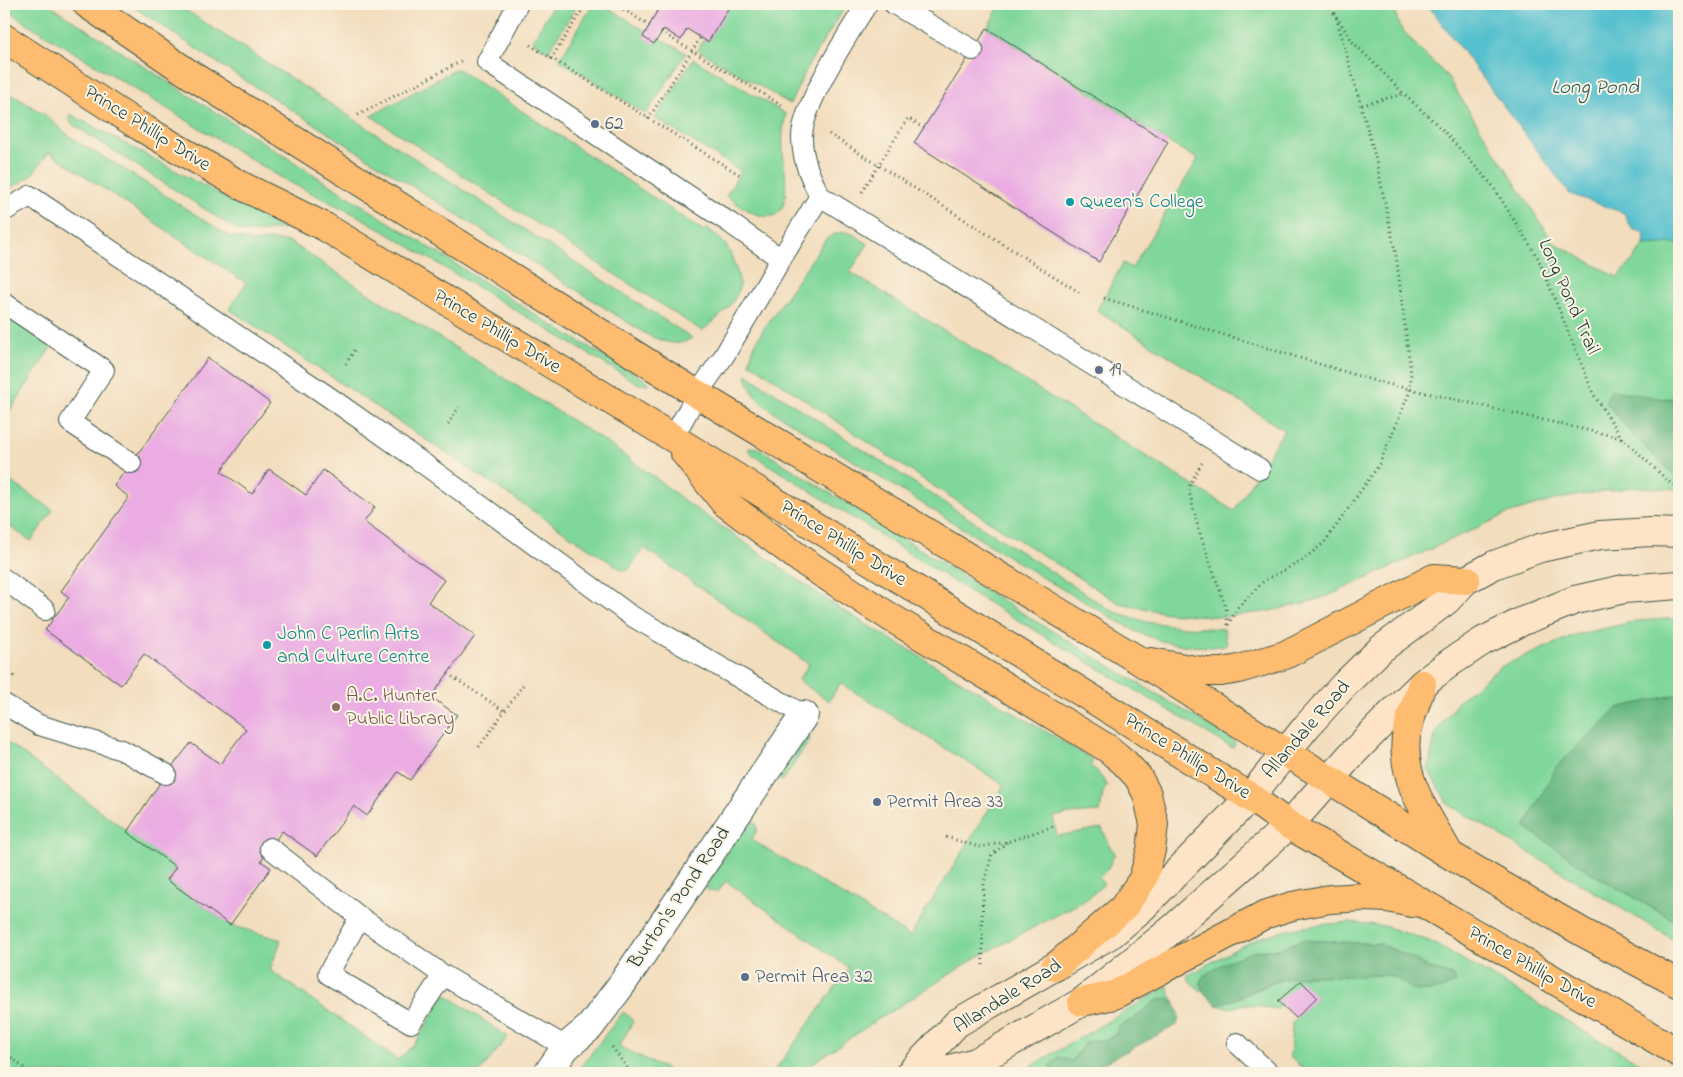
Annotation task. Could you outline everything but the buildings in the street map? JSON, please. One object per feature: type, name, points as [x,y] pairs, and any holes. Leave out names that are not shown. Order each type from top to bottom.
[{"type":"main road","points":[[87,4],[200,80],[697,394],[1135,658],[1450,855],[1582,932],[1679,984]]},
{"type":"main road","name":"Prince Phillip Drive","points":[[10,44],[139,126],[242,186],[325,227],[673,438],[1250,796],[1289,825],[1679,1053]]},
{"type":"main road","points":[[673,438],[724,502],[803,561],[890,617],[1107,748],[1138,777],[1147,794],[1154,824],[1151,850],[1143,879],[1123,908],[1055,967]]},
{"type":"main road","name":"Allandale Road","points":[[910,1073],[957,1023],[1113,933],[1142,908],[1250,796],[1344,685],[1381,649],[1446,600],[1466,580],[1494,565],[1540,548],[1600,536],[1652,532],[1679,533]]},
{"type":"main road","points":[[1135,658],[1206,672],[1240,669],[1285,654],[1434,578],[1466,580]]},
{"type":"main road","name":"Allandale Road","points":[[935,1073],[976,1062],[1082,1002],[1170,931],[1289,825],[1351,755],[1422,684],[1483,641],[1523,621],[1576,600],[1624,589],[1679,585]]},
{"type":"main road","points":[[1422,684],[1406,736],[1406,760],[1411,781],[1418,797],[1450,855]]},
{"type":"main road","points":[[1082,1002],[1114,994],[1264,915],[1292,906],[1330,899],[1363,897],[1388,898],[1429,907]]},
{"type":"street","name":"Burton's Pond Road","points":[[548,1073],[566,1047],[590,1027],[622,984],[804,715]]},
{"type":"lane","points":[[518,4],[487,62],[722,217],[780,259]]},
{"type":"lane","points":[[867,4],[850,29],[805,119],[802,136],[803,153],[810,176],[820,196],[1260,470]]},
{"type":"lane","points":[[894,4],[973,50]]},
{"type":"lane","points":[[4,211],[30,196],[359,418],[630,615],[804,715]]},
{"type":"lane","points":[[673,438],[697,394],[724,356],[780,259],[820,196]]},
{"type":"lane","points":[[4,303],[104,370],[70,422],[131,463]]},
{"type":"lane","points":[[4,579],[45,610]]},
{"type":"lane","points":[[4,704],[39,725],[122,750],[166,774]]},
{"type":"lane","points":[[270,848],[360,917],[443,975],[566,1047]]},
{"type":"lane","points":[[360,917],[328,974],[411,1023],[443,975]]},
{"type":"lane","points":[[1237,1043],[1269,1073]]},
{"type":"path","points":[[551,59],[586,4]]},
{"type":"path","points":[[614,4],[650,26]]},
{"type":"path","name":"Long Pond Trail","points":[[1328,4],[1353,42],[1404,94],[1442,129],[1492,184],[1538,258],[1594,396],[1622,438],[1679,491]]},
{"type":"path","points":[[1216,442],[1190,484],[1188,491],[1199,532],[1218,581],[1226,608],[1228,625],[1238,606],[1265,580],[1300,562],[1324,543],[1379,465],[1410,390],[1411,374],[1396,255],[1375,156],[1335,13]]},
{"type":"path","points":[[661,32],[789,109]]},
{"type":"path","points":[[648,119],[701,37]]},
{"type":"path","points":[[530,45],[740,175]]},
{"type":"path","points":[[358,115],[464,60],[487,62]]},
{"type":"path","points":[[1362,105],[1404,94]]},
{"type":"path","points":[[848,213],[908,118],[923,128]]},
{"type":"path","points":[[822,130],[1082,294]]},
{"type":"path","points":[[1104,298],[1375,382],[1622,438]]},
{"type":"path","points":[[346,364],[356,347]]},
{"type":"path","points":[[448,424],[459,407]]},
{"type":"path","points":[[448,674],[504,712]]},
{"type":"path","points":[[479,747],[523,685]]},
{"type":"path","points":[[946,837],[978,847],[1007,842],[1054,826]]},
{"type":"path","points":[[982,965],[984,883],[992,855],[1007,842]]},
{"type":"path","points":[[608,1044],[614,1049],[631,1073]]},
{"type":"path","points":[[4,1051],[30,1073]]},
{"type":"green space","points":[[4,4],[48,4],[553,326],[649,382],[648,384],[639,384],[360,217],[285,180],[26,23],[4,8]]},
{"type":"green space","points":[[129,4],[176,4],[692,338],[675,343],[663,341],[646,334],[221,65]]},
{"type":"green space","points":[[554,4],[578,4],[548,52],[532,41]]},
{"type":"green space","points":[[593,4],[602,4],[646,31],[643,37],[654,44],[658,37],[686,53],[646,114],[559,60]]},
{"type":"green space","points":[[731,4],[847,4],[809,64],[790,104],[698,50],[704,39],[708,41]]},
{"type":"green space","points":[[994,4],[1393,4],[1399,26],[1446,75],[1553,242],[1617,277],[1630,264],[1644,245],[1679,244],[1679,398],[1605,401],[1634,436],[1679,480],[1679,489],[1637,487],[1604,491],[1554,500],[1507,514],[1328,596],[1305,603],[1270,611],[1224,617],[1167,613],[1119,603],[921,478],[749,362],[755,344],[763,330],[826,239],[838,233],[848,232],[868,244],[850,272],[1234,511],[1284,430],[1097,310],[1123,263],[1132,268],[1198,159],[987,28],[999,7]]},
{"type":"green space","points":[[693,59],[786,114],[783,127],[785,198],[782,209],[775,215],[765,216],[749,211],[726,196],[741,171],[655,118]]},
{"type":"green space","points":[[458,69],[704,231],[707,228],[717,236],[730,252],[739,278],[739,287],[734,300],[719,317],[702,331],[371,116]]},
{"type":"green space","points":[[4,90],[44,114],[81,144],[229,236],[252,242],[271,240],[290,242],[371,295],[600,438],[686,502],[839,608],[1093,760],[1090,766],[1096,770],[1107,785],[1103,792],[1100,812],[1053,817],[1057,836],[1102,828],[1110,847],[1115,853],[1108,868],[1099,878],[1104,884],[1087,899],[974,959],[798,1073],[773,1073],[849,968],[726,881],[717,892],[705,888],[748,819],[756,823],[757,829],[752,840],[910,936],[1004,785],[840,683],[829,701],[798,680],[809,664],[644,548],[628,570],[622,570],[229,309],[246,283],[49,152],[30,177],[4,192]]},
{"type":"green space","points":[[70,114],[284,229],[256,232],[239,231],[72,124],[69,119]]},
{"type":"green space","points":[[4,315],[52,346],[4,420]]},
{"type":"green space","points":[[746,374],[1112,611],[1146,622],[1224,629],[1227,645],[1212,647],[1190,646],[1160,641],[1135,631],[1045,579],[769,409],[754,394]]},
{"type":"green space","points":[[1612,390],[1664,399],[1679,398],[1679,480],[1634,436],[1605,401]]},
{"type":"green space","points":[[751,447],[758,448],[1035,621],[1233,740],[1235,743],[1233,748],[967,590],[752,454],[749,451]]},
{"type":"green space","points":[[4,477],[53,510],[31,541],[4,523]]},
{"type":"green space","points":[[1679,618],[1679,694],[1618,708],[1556,767],[1593,874],[1679,923],[1679,943],[1448,804],[1428,770],[1436,731],[1461,698],[1502,666],[1575,635],[1637,621]]},
{"type":"green space","points":[[1679,694],[1679,923],[1593,874],[1525,827],[1556,767],[1618,708]]},
{"type":"green space","points":[[810,737],[781,781],[779,777],[806,738]]},
{"type":"green space","points":[[4,740],[176,867],[167,880],[230,925],[281,940],[270,970],[398,1060],[416,1042],[445,994],[508,1037],[479,1073],[4,1073]]},
{"type":"green space","points":[[1350,922],[1384,926],[1429,941],[1658,1073],[1308,1073],[1290,1057],[1292,1022],[1317,997],[1278,1001],[1281,1004],[1277,1009],[1245,1004],[1231,1008],[1216,1005],[1236,999],[1280,980],[1300,976],[1387,975],[1402,980],[1411,989],[1452,975],[1431,969],[1380,944],[1302,940],[1279,949],[1255,951],[1200,982],[1204,993],[1190,982],[1187,976],[1238,948],[1278,932],[1302,927]]},
{"type":"green space","points":[[1302,940],[1380,944],[1431,969],[1452,975],[1456,981],[1441,989],[1420,991],[1410,988],[1397,978],[1387,975],[1289,978],[1216,1005],[1204,993],[1200,982],[1203,976],[1215,968],[1255,951],[1279,949]]},
{"type":"green space","points":[[1168,986],[1169,993],[1176,1004],[1168,998],[1156,1001],[1132,1020],[1119,1026],[1117,1033],[1105,1041],[1093,1040],[1088,1042],[1072,1061],[1063,1060],[1050,1066],[1051,1073],[1020,1073]]},
{"type":"green space","points":[[1168,998],[1178,1010],[1177,1025],[1084,1073],[1051,1073],[1050,1066],[1058,1057],[1072,1061],[1085,1044],[1093,1040],[1105,1041],[1117,1033],[1119,1026],[1132,1020],[1156,1001]]},
{"type":"green space","points":[[623,1012],[633,1022],[619,1046],[674,1073],[576,1073]]},
{"type":"water","name":"Long Pond","points":[[1427,4],[1679,4],[1679,244],[1644,245],[1645,233],[1632,229],[1624,213],[1570,194]]},
{"type":"place","name":"62","points":[[595,124]]},
{"type":"place","name":"Queen's College","points":[[1070,202]]},
{"type":"place","name":"19","points":[[1099,370]]},
{"type":"place","name":"John C Perlin Arts and Culture Centre","points":[[267,645]]},
{"type":"place","name":"A.C. Hunter Public Library","points":[[336,707]]},
{"type":"place","name":"Permit Area 33","points":[[877,802]]},
{"type":"place","name":"Permit Area 32","points":[[745,977]]}]
